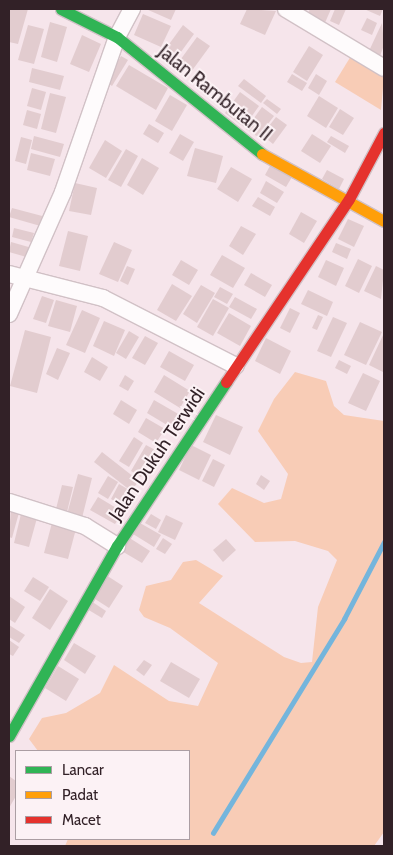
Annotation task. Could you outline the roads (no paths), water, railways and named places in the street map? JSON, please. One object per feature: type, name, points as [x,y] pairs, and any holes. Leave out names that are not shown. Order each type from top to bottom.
[{"type":"street","name":"Jalan Rambutan II","points":[[61,9],[117,37],[259,152],[349,199]]},
{"type":"street","points":[[9,314],[63,192],[117,37],[132,9]]},
{"type":"street","points":[[286,9],[384,68]]},
{"type":"street","name":"Jalan Dukuh Terwidi","points":[[9,736],[117,546],[349,199],[384,133]]},
{"type":"street","points":[[349,199],[384,221]]},
{"type":"street","points":[[9,274],[103,298],[236,366]]},
{"type":"street","points":[[9,502],[85,526],[117,546]]},
{"type":"waterway","points":[[213,833],[344,619],[384,542]]}]
